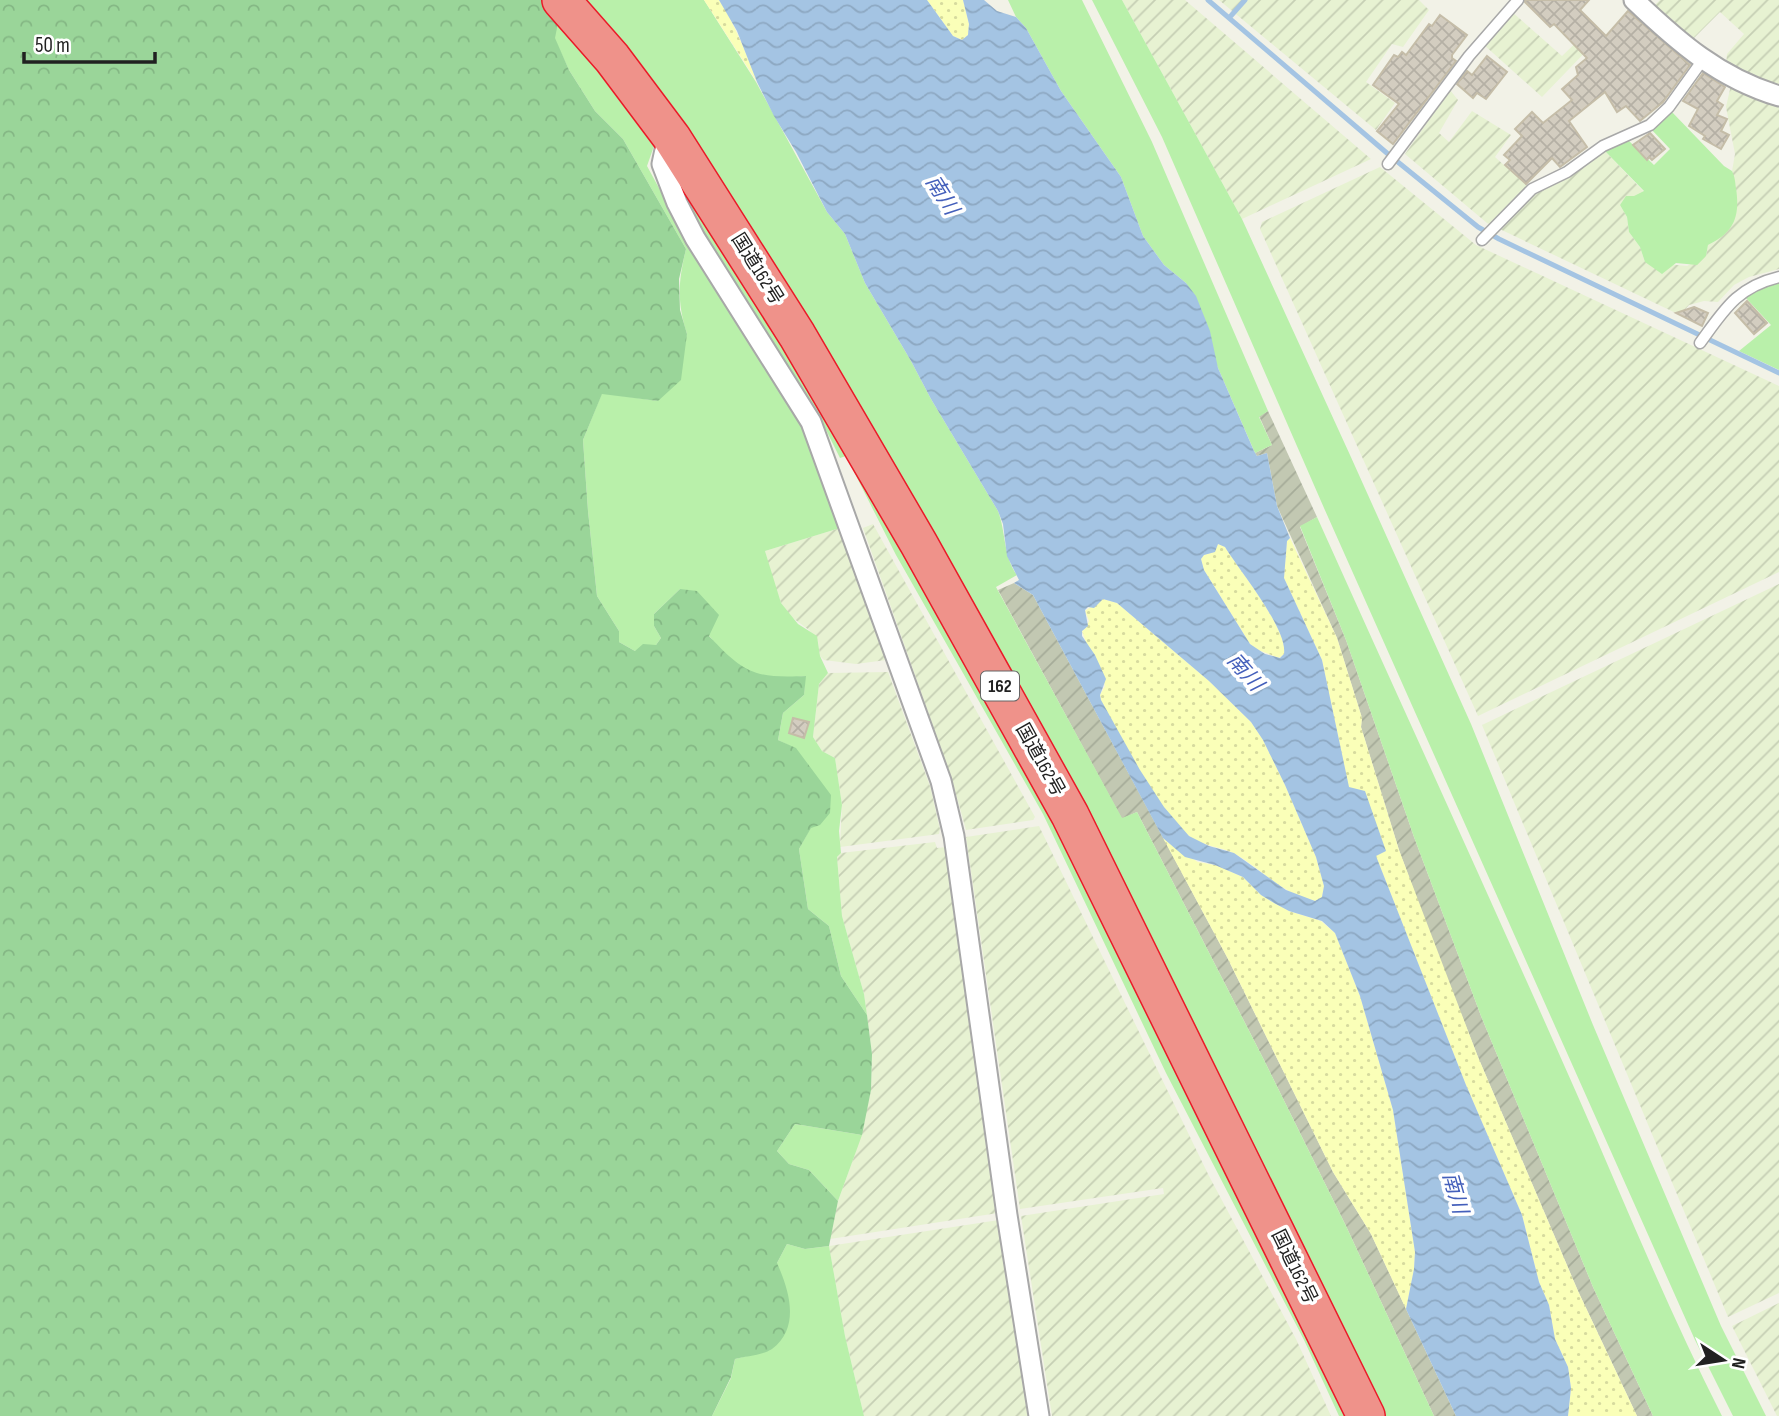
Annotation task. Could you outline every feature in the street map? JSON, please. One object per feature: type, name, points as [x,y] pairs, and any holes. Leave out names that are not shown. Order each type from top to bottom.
[{"type":"highway","name":"国道162号","points":[[561,0],[612,58],[672,138],[747,252],[831,390],[1058,792],[1366,1416]]},
{"type":"street","points":[[1634,0],[1702,61],[1779,96]]},
{"type":"street","points":[[672,138],[666,145],[662,164],[677,204],[695,238],[811,422],[941,781],[954,835],[1007,1215],[1039,1416]]},
{"type":"lane","points":[[1388,164],[1469,56],[1518,0]]},
{"type":"lane","points":[[1482,240],[1539,184],[1567,172],[1603,146],[1650,125],[1669,107],[1702,61]]},
{"type":"lane","points":[[1700,343],[1733,299],[1746,289],[1779,277]]},
{"type":"shaded area","points":[[574,0],[704,0],[756,82],[827,212],[845,234],[865,283],[998,511],[1009,560],[1017,575],[996,587],[1122,818],[1137,812],[1346,1226],[1434,1416],[1376,1416],[1141,937]]},
{"type":"shaded area","points":[[1008,0],[1082,0],[1152,142],[1268,411],[1259,417],[1272,445],[1255,453],[1218,368],[1186,283],[1164,265],[1143,236],[1121,177],[1061,91]]},
{"type":"shaded area","points":[[1092,0],[1122,0],[1242,219],[1471,724],[1593,1025],[1721,1326],[1766,1416],[1733,1416],[1695,1340],[1324,508],[1162,137]]},
{"type":"shaded area","points":[[1122,0],[1185,0],[1371,159],[1242,219]]},
{"type":"shaded area","points":[[1219,0],[1419,0],[1429,10],[1403,47],[1392,44],[1366,82],[1395,103],[1376,130]]},
{"type":"shaded area","points":[[1660,0],[1779,0],[1779,89],[1726,65],[1727,54],[1744,34],[1720,12],[1691,41],[1652,8]]},
{"type":"shaded area","points":[[1511,11],[1562,56],[1586,33],[1595,42],[1542,97],[1483,44]]},
{"type":"shaded area","points":[[560,13],[654,133],[654,146],[647,166],[690,245],[808,435],[840,528],[765,551],[781,603],[798,624],[817,636],[820,656],[828,673],[819,684],[813,737],[822,751],[835,758],[842,805],[839,831],[841,853],[837,857],[842,916],[864,994],[867,1015],[841,976],[829,926],[808,909],[799,849],[811,827],[796,749],[778,740],[783,713],[804,695],[805,676],[772,678],[741,667],[728,657],[706,631],[680,589],[654,614],[654,626],[661,638],[656,645],[635,651],[619,642],[619,631],[597,596],[583,440],[602,393],[658,401],[687,334],[680,292],[686,249],[623,139],[595,111],[569,70],[554,38]]},
{"type":"shaded area","points":[[1731,85],[1779,103],[1779,269],[1749,277],[1734,285],[1718,302],[1704,301],[1689,305],[1680,315],[1487,223],[1405,154],[1450,90],[1458,100],[1439,133],[1449,142],[1472,111],[1511,135],[1495,157],[1536,194],[1605,151],[1644,192],[1620,205],[1627,217],[1629,232],[1640,247],[1645,262],[1687,266],[1706,256],[1708,245],[1716,241],[1736,188],[1732,171],[1735,154],[1726,107]]},
{"type":"shaded area","points":[[1671,111],[1732,171],[1737,207],[1730,229],[1708,245],[1706,256],[1697,265],[1676,263],[1662,274],[1645,262],[1640,247],[1629,232],[1627,217],[1620,205],[1626,196],[1634,196],[1644,191],[1605,151],[1629,141],[1654,165],[1670,149],[1651,129]]},
{"type":"shaded area","points":[[674,163],[993,694],[1356,1416],[1339,1416],[1304,1340],[1166,1073],[1043,814],[896,555],[846,456],[840,458],[818,414],[701,235],[682,198]]},
{"type":"shaded area","points":[[1380,167],[1476,245],[1779,386],[1779,572],[1478,716],[1260,229],[1262,222]]},
{"type":"shaded area","points":[[1779,282],[1779,370],[1739,351],[1771,325],[1745,297],[1760,286]]},
{"type":"shaded area","points":[[1268,411],[1317,517],[1300,527],[1346,640],[1414,837],[1481,1016],[1593,1287],[1653,1416],[1637,1416],[1578,1291],[1478,1057],[1431,937],[1399,850],[1337,638],[1277,506],[1267,453],[1257,456],[1255,453],[1272,445],[1259,416]]},
{"type":"shaded area","points":[[1317,517],[1665,1296],[1722,1416],[1653,1416],[1593,1287],[1481,1016],[1414,837],[1346,640],[1300,526]]},
{"type":"shaded area","points":[[873,524],[1035,817],[1033,820],[966,830],[952,780],[863,528]]},
{"type":"shaded area","points":[[840,528],[886,660],[856,664],[824,660],[820,656],[818,641],[809,630],[789,615],[775,587],[765,551]]},
{"type":"shaded area","points":[[1014,583],[1033,595],[1227,957],[1333,1172],[1371,1234],[1456,1416],[1434,1416],[1346,1226],[1137,812],[1122,819],[998,590]]},
{"type":"shaded area","points":[[1779,584],[1779,1293],[1728,1317],[1482,725]]},
{"type":"shaded area","points":[[888,672],[930,786],[939,834],[840,847],[842,805],[835,758],[822,751],[813,737],[819,684],[828,673]]},
{"type":"shaded area","points":[[1039,826],[1209,1176],[1296,1339],[1331,1416],[1052,1416],[1021,1216],[1164,1194],[1163,1188],[1020,1209],[966,837]]},
{"type":"shaded area","points":[[935,842],[937,848],[947,847],[998,1213],[830,1239],[838,1201],[855,1154],[871,1090],[872,1054],[864,994],[842,916],[837,857],[841,853]]},
{"type":"shaded area","points":[[795,1124],[862,1135],[838,1201],[809,1170],[789,1164],[777,1151]]},
{"type":"shaded area","points":[[999,1220],[1030,1416],[864,1416],[845,1336],[829,1246]]},
{"type":"shaded area","points":[[787,1244],[805,1249],[829,1246],[845,1336],[864,1416],[712,1416],[731,1378],[735,1359],[770,1350],[777,1263]]},
{"type":"shaded area","points":[[1779,1303],[1779,1416],[1777,1416],[1732,1326]]},
{"type":"green space","points":[[0,0],[548,0],[560,13],[555,38],[569,70],[595,111],[623,139],[686,249],[679,279],[680,310],[687,334],[681,380],[658,401],[602,394],[583,440],[597,596],[619,631],[619,642],[635,651],[643,644],[656,645],[661,638],[654,626],[654,614],[680,589],[697,591],[719,615],[709,636],[732,659],[751,671],[762,674],[806,676],[804,695],[783,713],[778,740],[796,748],[831,795],[830,813],[820,825],[811,828],[799,849],[808,909],[829,926],[841,976],[867,1015],[872,1054],[871,1090],[862,1135],[795,1124],[777,1151],[789,1164],[809,1170],[838,1201],[829,1246],[805,1249],[787,1244],[777,1263],[790,1308],[787,1330],[772,1349],[735,1359],[731,1377],[712,1416],[0,1416]]},
{"type":"sand","points":[[704,0],[719,0],[736,30],[757,82]]},
{"type":"sand","points":[[927,0],[963,0],[969,24],[968,35],[962,40],[953,36]]},
{"type":"sand","points":[[1290,538],[1337,638],[1399,850],[1478,1057],[1578,1291],[1637,1416],[1568,1416],[1571,1388],[1568,1367],[1555,1339],[1549,1305],[1539,1282],[1522,1215],[1466,1085],[1349,788],[1322,660],[1284,578],[1287,541]]},
{"type":"sand","points":[[1218,544],[1225,547],[1271,615],[1283,643],[1284,654],[1279,658],[1250,644],[1204,570],[1201,559],[1214,552]]},
{"type":"sand","points":[[1103,599],[1117,603],[1209,681],[1251,722],[1285,785],[1316,857],[1324,886],[1322,897],[1315,901],[1302,897],[1237,855],[1194,839],[1175,823],[1163,808],[1102,705],[1100,695],[1105,686],[1095,655],[1087,645],[1082,631],[1089,621],[1085,611]]},
{"type":"sand","points":[[1163,838],[1198,862],[1215,865],[1243,877],[1261,895],[1274,903],[1289,911],[1321,921],[1335,933],[1360,996],[1393,1110],[1415,1252],[1406,1309],[1371,1234],[1333,1172],[1227,957]]},
{"type":"water","name":"南川","points":[[719,0],[927,0],[953,36],[962,40],[968,35],[969,24],[963,0],[984,0],[997,11],[1016,17],[1026,28],[1061,91],[1121,177],[1143,236],[1164,265],[1186,283],[1196,296],[1210,331],[1218,368],[1254,451],[1257,456],[1267,453],[1277,506],[1290,538],[1287,541],[1284,578],[1322,660],[1349,787],[1365,791],[1386,851],[1376,856],[1466,1085],[1522,1215],[1539,1282],[1549,1305],[1555,1339],[1568,1367],[1571,1388],[1568,1416],[1456,1416],[1406,1309],[1415,1252],[1393,1110],[1360,996],[1335,933],[1322,921],[1289,911],[1274,903],[1261,895],[1243,877],[1215,865],[1185,857],[1163,838],[1033,595],[1014,583],[1019,580],[1007,556],[1003,524],[998,511],[865,283],[845,234],[827,212],[774,116],[737,31]],"holes":[[[1218,544],[1225,547],[1271,615],[1283,643],[1284,654],[1280,658],[1265,654],[1250,644],[1204,570],[1201,559],[1204,555],[1215,552]],[[1103,599],[1117,603],[1209,681],[1251,722],[1285,785],[1316,857],[1324,886],[1322,897],[1315,901],[1286,890],[1234,853],[1209,846],[1189,836],[1164,807],[1101,700],[1100,695],[1106,679],[1082,636],[1082,631],[1088,626],[1085,610],[1088,607],[1094,608]]]},
{"type":"building","points":[[1525,0],[1589,0],[1580,10],[1606,36],[1628,11],[1690,65],[1663,102],[1640,121],[1626,106],[1617,112],[1605,92],[1569,121],[1587,147],[1560,167],[1552,158],[1526,184],[1505,165],[1510,160],[1504,155],[1522,136],[1515,129],[1532,112],[1543,123],[1572,100],[1562,89],[1578,75],[1576,67],[1587,58],[1554,24],[1550,27]]},
{"type":"building","points":[[1440,15],[1467,35],[1452,55],[1456,61],[1393,144],[1377,131],[1399,104],[1373,85],[1394,55],[1398,57],[1402,52],[1406,55],[1429,24],[1432,26]]},
{"type":"building","points":[[1487,56],[1507,72],[1486,99],[1477,93],[1473,98],[1457,84],[1467,71],[1472,75]]},
{"type":"building","points":[[1703,73],[1725,87],[1717,101],[1723,105],[1717,115],[1727,119],[1721,131],[1729,135],[1721,149],[1703,139],[1705,136],[1689,126],[1698,109],[1683,101]]},
{"type":"building","points":[[1650,133],[1665,149],[1652,160],[1649,157],[1647,160],[1633,145]]},
{"type":"building","points":[[1747,301],[1767,323],[1754,334],[1735,313]]},
{"type":"building","points":[[1694,307],[1708,313],[1702,326],[1676,313]]},
{"type":"building","points":[[793,718],[809,722],[804,738],[789,733]]},
{"type":"waterway","points":[[1208,0],[1478,227],[1779,373]]},
{"type":"waterway","points":[[1229,18],[1245,0]]}]
